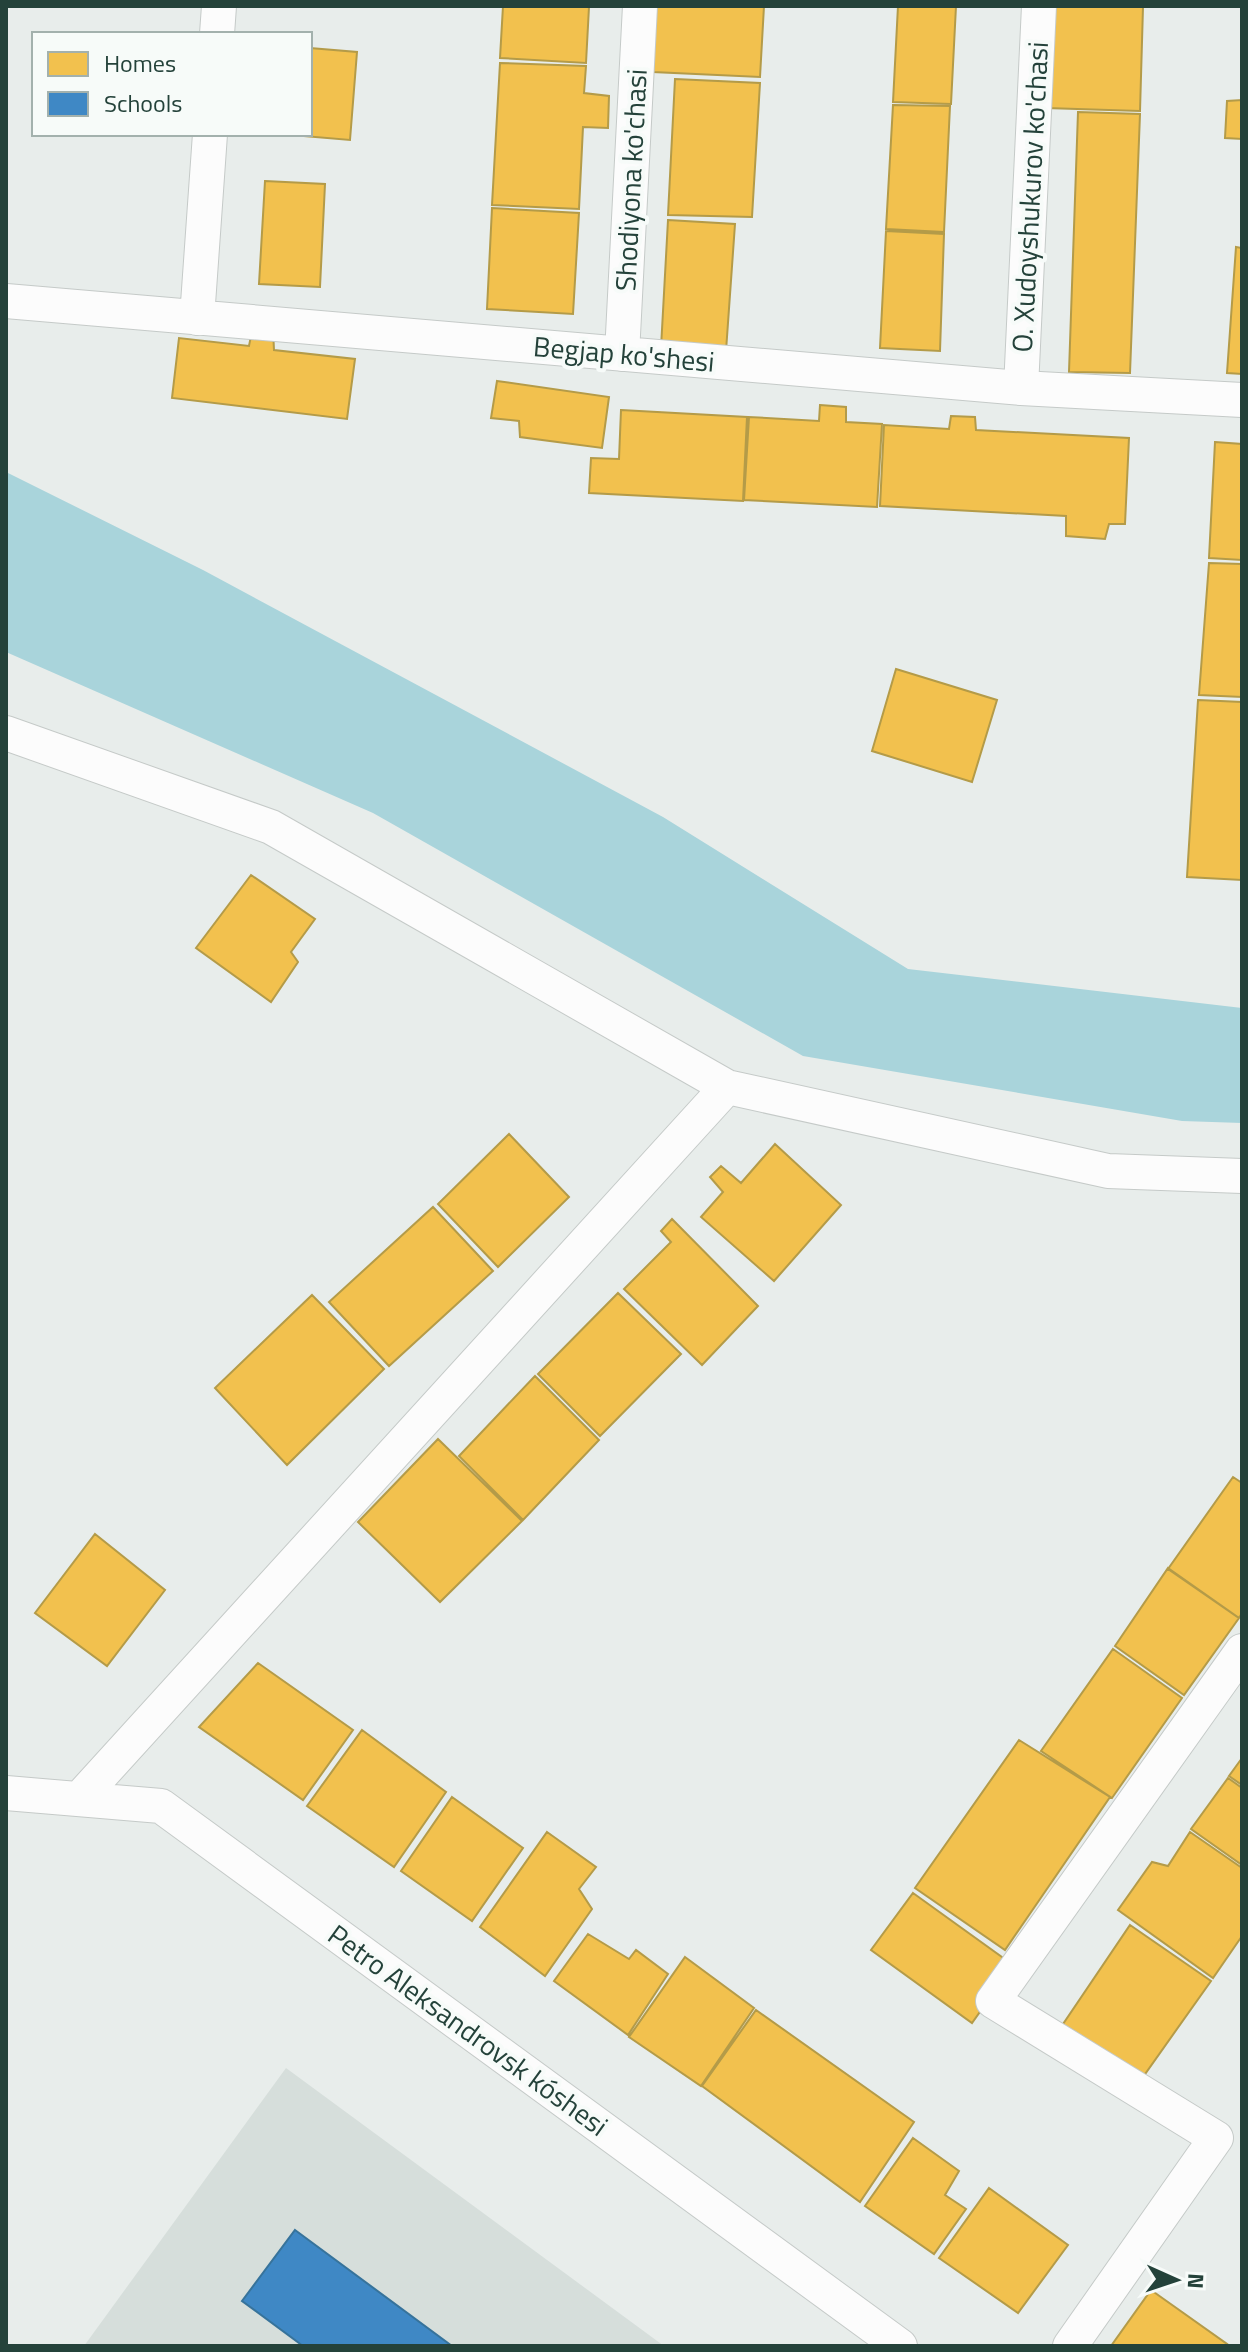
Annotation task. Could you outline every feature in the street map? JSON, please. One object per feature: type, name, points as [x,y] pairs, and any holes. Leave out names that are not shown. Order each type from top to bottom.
[{"type":"street","points":[[217,32],[219,6]]},
{"type":"street","name":"Shodiyona ko'chasi","points":[[622,354],[640,6]]},
{"type":"street","name":"O. Xudoyshukurov ko'chasi","points":[[1021,388],[1039,6]]},
{"type":"street","points":[[197,318],[210,136]]},
{"type":"street","name":"Begjap ko'shesi","points":[[6,301],[1021,388],[1242,400]]},
{"type":"street","points":[[6,733],[271,827],[727,1087],[1108,1171],[1242,1176]]},
{"type":"street","points":[[80,1798],[727,1087]]},
{"type":"street","points":[[1070,2346],[1216,2138],[993,2001],[1242,1651]]},
{"type":"street","name":"Petro Aleksandrovsk kóshesi","points":[[6,1793],[161,1806],[900,2346]]},
{"type":"shaded area","points":[[286,2068],[664,2346],[84,2346]]},
{"type":"water","points":[[6,472],[203,570],[663,817],[908,969],[1242,1008],[1242,1123],[1182,1121],[803,1056],[373,813],[6,652]]},
{"type":"building: Homes","points":[[503,6],[619,6],[589,7],[586,63],[500,58]]},
{"type":"building: Homes","points":[[656,6],[764,6],[760,77],[653,72]]},
{"type":"building: Homes","points":[[898,6],[956,6],[951,104],[893,102]]},
{"type":"building: Homes","points":[[1049,6],[1143,7],[1140,111],[1046,108]]},
{"type":"building: Homes","points":[[312,48],[357,52],[350,140],[303,136],[312,136]]},
{"type":"building: Homes","points":[[500,63],[586,66],[584,93],[609,96],[608,128],[583,127],[579,209],[492,205]]},
{"type":"building: Homes","points":[[675,79],[760,83],[752,217],[668,215]]},
{"type":"building: Homes","points":[[1242,100],[1242,139],[1225,138],[1227,101]]},
{"type":"building: Homes","points":[[893,105],[950,106],[944,232],[886,229]]},
{"type":"building: Homes","points":[[1078,112],[1140,114],[1130,373],[1069,372]]},
{"type":"building: Homes","points":[[265,181],[325,184],[320,287],[259,284]]},
{"type":"building: Homes","points":[[492,208],[579,213],[573,314],[487,309]]},
{"type":"building: Homes","points":[[668,220],[735,224],[726,351],[661,348]]},
{"type":"building: Homes","points":[[886,231],[944,234],[940,351],[880,348]]},
{"type":"building: Homes","points":[[1236,247],[1242,248],[1242,374],[1227,373]]},
{"type":"building: Homes","points":[[253,326],[273,329],[274,350],[355,359],[347,419],[172,398],[179,338],[249,346]]},
{"type":"building: Homes","points":[[497,381],[609,397],[602,448],[520,437],[519,421],[491,418]]},
{"type":"building: Homes","points":[[820,405],[846,407],[846,422],[882,424],[877,507],[744,500],[749,417],[819,421]]},
{"type":"building: Homes","points":[[621,410],[747,417],[743,501],[589,493],[591,458],[619,459]]},
{"type":"building: Homes","points":[[951,416],[975,417],[976,430],[1129,438],[1125,524],[1109,524],[1105,539],[1066,536],[1066,516],[880,506],[884,425],[949,429]]},
{"type":"building: Homes","points":[[1215,442],[1242,444],[1242,560],[1209,558]]},
{"type":"building: Homes","points":[[1209,563],[1242,564],[1242,697],[1199,695]]},
{"type":"building: Homes","points":[[896,669],[997,700],[972,782],[872,751]]},
{"type":"building: Homes","points":[[1198,700],[1242,702],[1242,880],[1187,877]]},
{"type":"building: Homes","points":[[251,875],[315,919],[291,952],[298,962],[271,1002],[196,948]]},
{"type":"building: Homes","points":[[509,1134],[569,1197],[498,1267],[438,1204]]},
{"type":"building: Homes","points":[[775,1144],[841,1205],[774,1281],[701,1217],[723,1192],[710,1177],[721,1166],[741,1183]]},
{"type":"building: Homes","points":[[433,1207],[493,1271],[389,1366],[329,1302]]},
{"type":"building: Homes","points":[[672,1219],[758,1306],[702,1365],[624,1289],[671,1242],[661,1231]]},
{"type":"building: Homes","points":[[618,1293],[681,1354],[600,1436],[538,1374]]},
{"type":"building: Homes","points":[[312,1295],[384,1369],[287,1465],[215,1388]]},
{"type":"building: Homes","points":[[535,1376],[599,1440],[523,1520],[459,1456]]},
{"type":"building: Homes","points":[[438,1439],[522,1521],[440,1602],[358,1522]]},
{"type":"building: Homes","points":[[1233,1477],[1242,1483],[1242,1613],[1239,1618],[1168,1569]]},
{"type":"building: Homes","points":[[95,1534],[165,1590],[107,1666],[35,1613]]},
{"type":"building: Homes","points":[[1168,1568],[1239,1618],[1184,1695],[1115,1646]]},
{"type":"building: Homes","points":[[1113,1649],[1182,1698],[1112,1798],[1041,1751]]},
{"type":"building: Homes","points":[[258,1663],[353,1730],[303,1800],[199,1727]]},
{"type":"building: Homes","points":[[362,1730],[446,1792],[394,1867],[307,1806]]},
{"type":"building: Homes","points":[[1019,1740],[1110,1797],[1005,1950],[915,1888]]},
{"type":"building: Homes","points":[[1242,1758],[1242,1785],[1229,1776]]},
{"type":"building: Homes","points":[[1228,1778],[1242,1788],[1242,1865],[1191,1829]]},
{"type":"building: Homes","points":[[452,1797],[523,1848],[472,1921],[401,1871]]},
{"type":"building: Homes","points":[[547,1832],[596,1867],[579,1889],[592,1909],[545,1976],[480,1927]]},
{"type":"building: Homes","points":[[1190,1832],[1242,1868],[1242,1936],[1213,1978],[1118,1910],[1152,1862],[1168,1866]]},
{"type":"building: Homes","points":[[913,1893],[1013,1965],[972,2023],[871,1950]]},
{"type":"building: Homes","points":[[1130,1925],[1211,1981],[1138,2084],[1059,2030]]},
{"type":"building: Homes","points":[[588,1934],[629,1959],[636,1950],[668,1974],[628,2035],[554,1981]]},
{"type":"building: Homes","points":[[685,1957],[754,2008],[701,2086],[629,2037]]},
{"type":"building: Homes","points":[[756,2010],[914,2122],[860,2202],[702,2086]]},
{"type":"building: Homes","points":[[913,2138],[959,2171],[945,2195],[966,2209],[934,2254],[865,2206]]},
{"type":"building: Homes","points":[[989,2188],[1068,2245],[1018,2313],[939,2258]]},
{"type":"building: Homes","points":[[1151,2290],[1227,2344],[1111,2346]]},
{"type":"building: Schools","points":[[295,2230],[452,2346],[303,2346],[242,2301]]}]
